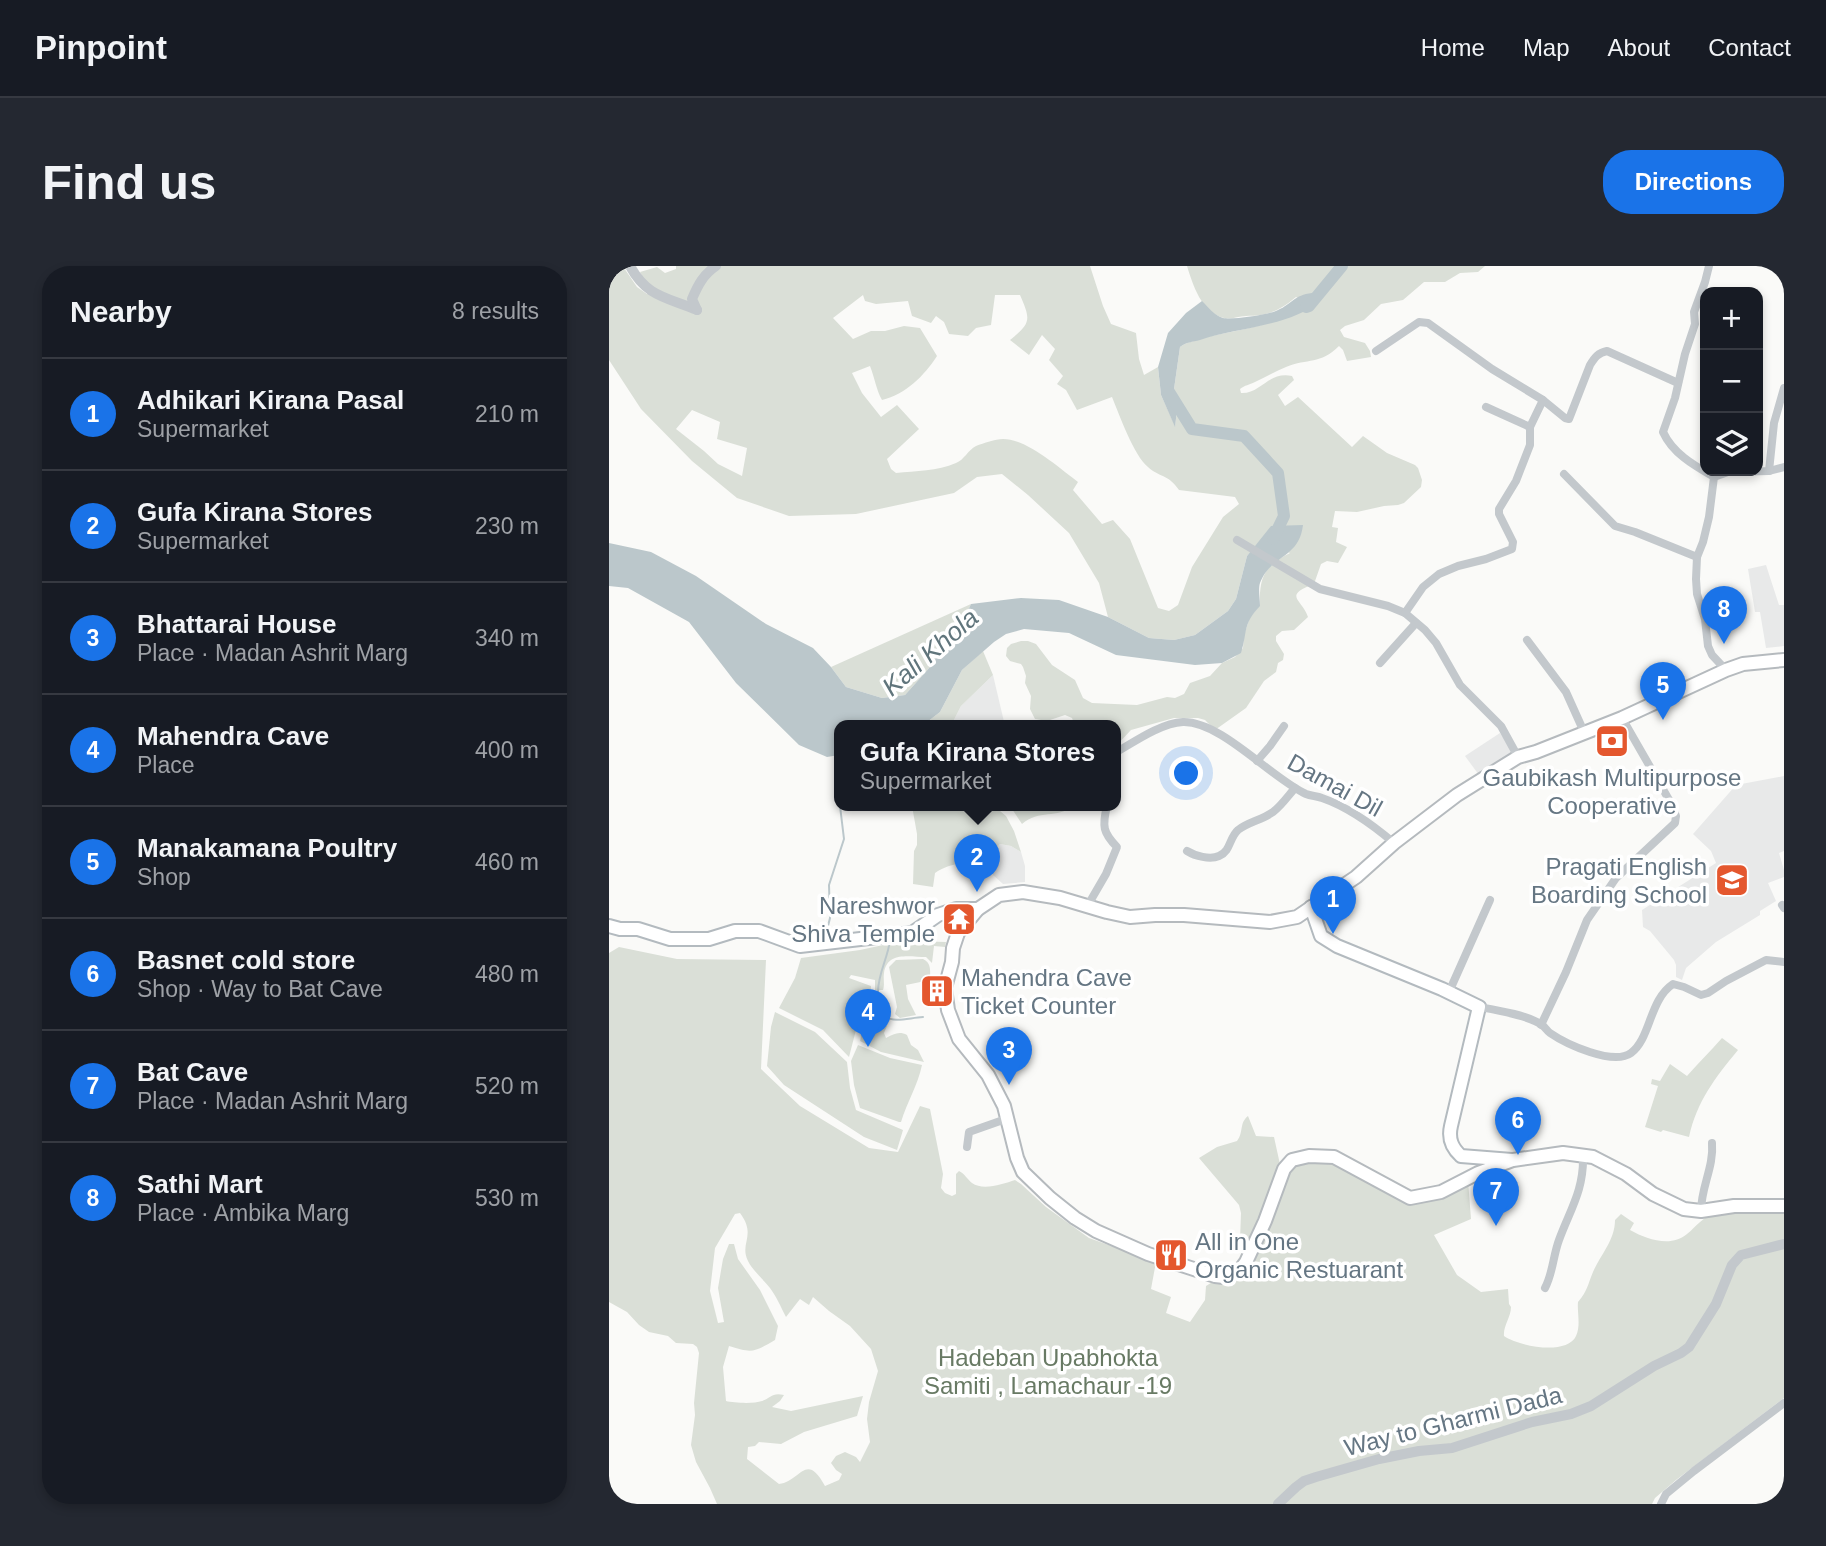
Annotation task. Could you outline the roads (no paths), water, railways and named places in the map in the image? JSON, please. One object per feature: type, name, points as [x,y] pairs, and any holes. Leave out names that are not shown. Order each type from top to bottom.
[{"type":"main road","points":[[1513,1160],[1441,1192],[1410,1198],[1334,1157],[1309,1156],[1292,1160],[1284,1169],[1270,1210],[1247,1262],[1240,1270],[1224,1277],[1215,1276],[1148,1254],[1096,1231],[1075,1218],[1023,1172],[1003,1106],[988,1074],[960,1039],[948,1010],[946,988],[958,933],[978,909],[999,895],[1023,892],[1051,895],[1129,917],[1184,915],[1270,922],[1297,917],[1356,877],[1394,843],[1457,795],[1518,757],[1622,718],[1726,670],[1744,664],[1784,660]]},
{"type":"main road","points":[[1311,907],[1321,936]]},
{"type":"main road","points":[[609,926],[638,929],[670,939],[709,939],[735,931],[759,931],[800,946],[912,933],[938,915],[956,909],[978,909]]},
{"type":"main road","points":[[1297,917],[1337,946],[1450,992],[1479,1007],[1449,1134],[1451,1144],[1461,1156],[1465,1168],[1462,1181]]},
{"type":"main road","points":[[1461,1156],[1513,1160],[1563,1153],[1593,1157],[1626,1174],[1653,1194],[1684,1209],[1701,1211],[1734,1206],[1784,1206]]},
{"type":"street","points":[[630,266],[646,289],[697,310],[692,299],[705,274],[716,266]]},
{"type":"street","points":[[1709,266],[1694,312],[1695,324],[1675,398],[1663,432],[1683,457],[1714,477],[1737,471],[1769,471],[1784,467]]},
{"type":"street","points":[[1375,351],[1419,322],[1424,322],[1569,419],[1595,357],[1601,352],[1607,351],[1678,383]]},
{"type":"street","points":[[1769,471],[1774,423],[1784,388]]},
{"type":"street","points":[[1405,613],[1423,587],[1439,574],[1512,549],[1513,542],[1499,509],[1516,481],[1530,445],[1530,427],[1543,400]]},
{"type":"street","points":[[1486,407],[1530,427]]},
{"type":"street","points":[[1564,474],[1615,526],[1697,557]]},
{"type":"street","points":[[1714,477],[1709,517],[1697,557],[1697,594],[1705,620],[1708,646],[1712,655],[1726,670]]},
{"type":"street","points":[[1237,540],[1319,589],[1388,606],[1405,613],[1436,643],[1460,685],[1501,726],[1518,757]]},
{"type":"street","points":[[1380,663],[1416,623]]},
{"type":"street","points":[[1527,640],[1566,692],[1584,732]]},
{"type":"street","points":[[1541,1025],[1587,920],[1616,878],[1675,823],[1676,816],[1672,805],[1622,718]]},
{"type":"street","name":"Damai Dil","points":[[1121,749],[1175,723],[1196,723],[1224,736],[1295,788],[1308,795],[1321,797],[1362,819],[1394,843]]},
{"type":"street","points":[[1257,761],[1285,726]]},
{"type":"street","points":[[1187,851],[1193,855],[1212,858],[1223,854],[1236,831],[1273,812],[1295,788]]},
{"type":"street","points":[[1088,905],[1106,874],[1117,847],[1107,837],[1104,827],[1106,811]]},
{"type":"street","points":[[1450,992],[1490,900]]},
{"type":"street","points":[[1479,1007],[1508,1012],[1541,1025],[1549,1032],[1596,1056],[1629,1055],[1638,1045],[1660,996],[1672,984],[1685,986],[1701,995],[1766,960],[1784,962]]},
{"type":"street","points":[[967,1147],[969,1132],[1003,1120],[1010,1127]]},
{"type":"street","points":[[1701,1211],[1712,1159],[1711,1143]]},
{"type":"street","points":[[1545,1288],[1551,1277],[1552,1262],[1560,1238],[1581,1185],[1583,1156]]},
{"type":"street","name":"Way to Gharmi Dada","points":[[1278,1504],[1304,1481],[1316,1477],[1391,1457],[1452,1448],[1591,1406],[1689,1347],[1716,1304],[1732,1265],[1741,1255],[1784,1244]]},
{"type":"street","points":[[1661,1504],[1666,1494],[1784,1403]]},
{"type":"waterway","name":"Kali Khola","points":[[1306,307],[1342,266]]},
{"type":"waterway","name":"Kali Khola","points":[[1169,392],[1192,429],[1244,436],[1278,473],[1284,516],[1273,539]]},
{"type":"waterway","points":[[825,938],[830,918],[829,885],[844,839],[841,811]]},
{"type":"waterway","points":[[878,992],[890,940]]},
{"type":"waterway","points":[[878,994],[877,1012],[882,1016],[899,1020],[923,1017]]},
{"type":"place","name":"Sathi Mart","points":[[1724,644]]},
{"type":"place","name":"Manakamana Poultry","points":[[1663,720]]},
{"type":"place","name":"Gaubikash Multipurpose Cooperative","points":[[1612,741]]},
{"type":"place","name":"Pragati English Boarding School","points":[[1732,880]]},
{"type":"place","name":"Gufa Kirana Stores","points":[[977,892]]},
{"type":"place","name":"Nareshwor Shiva Temple","points":[[959,919]]},
{"type":"place","name":"Adhikari Kirana Pasal","points":[[1333,934]]},
{"type":"place","name":"Mahendra Cave Ticket Counter","points":[[937,991]]},
{"type":"place","name":"Mahendra Cave","points":[[868,1047]]},
{"type":"place","name":"Bhattarai House","points":[[1009,1085]]},
{"type":"place","name":"Basnet cold store","points":[[1518,1155]]},
{"type":"place","name":"Bat Cave","points":[[1496,1226]]},
{"type":"place","name":"All in One Organic Restuarant","points":[[1171,1255]]},
{"type":"park label","name":"Hadeban Upabhokta Samiti , Lamachaur -19","points":[[1048,1371]]}]
